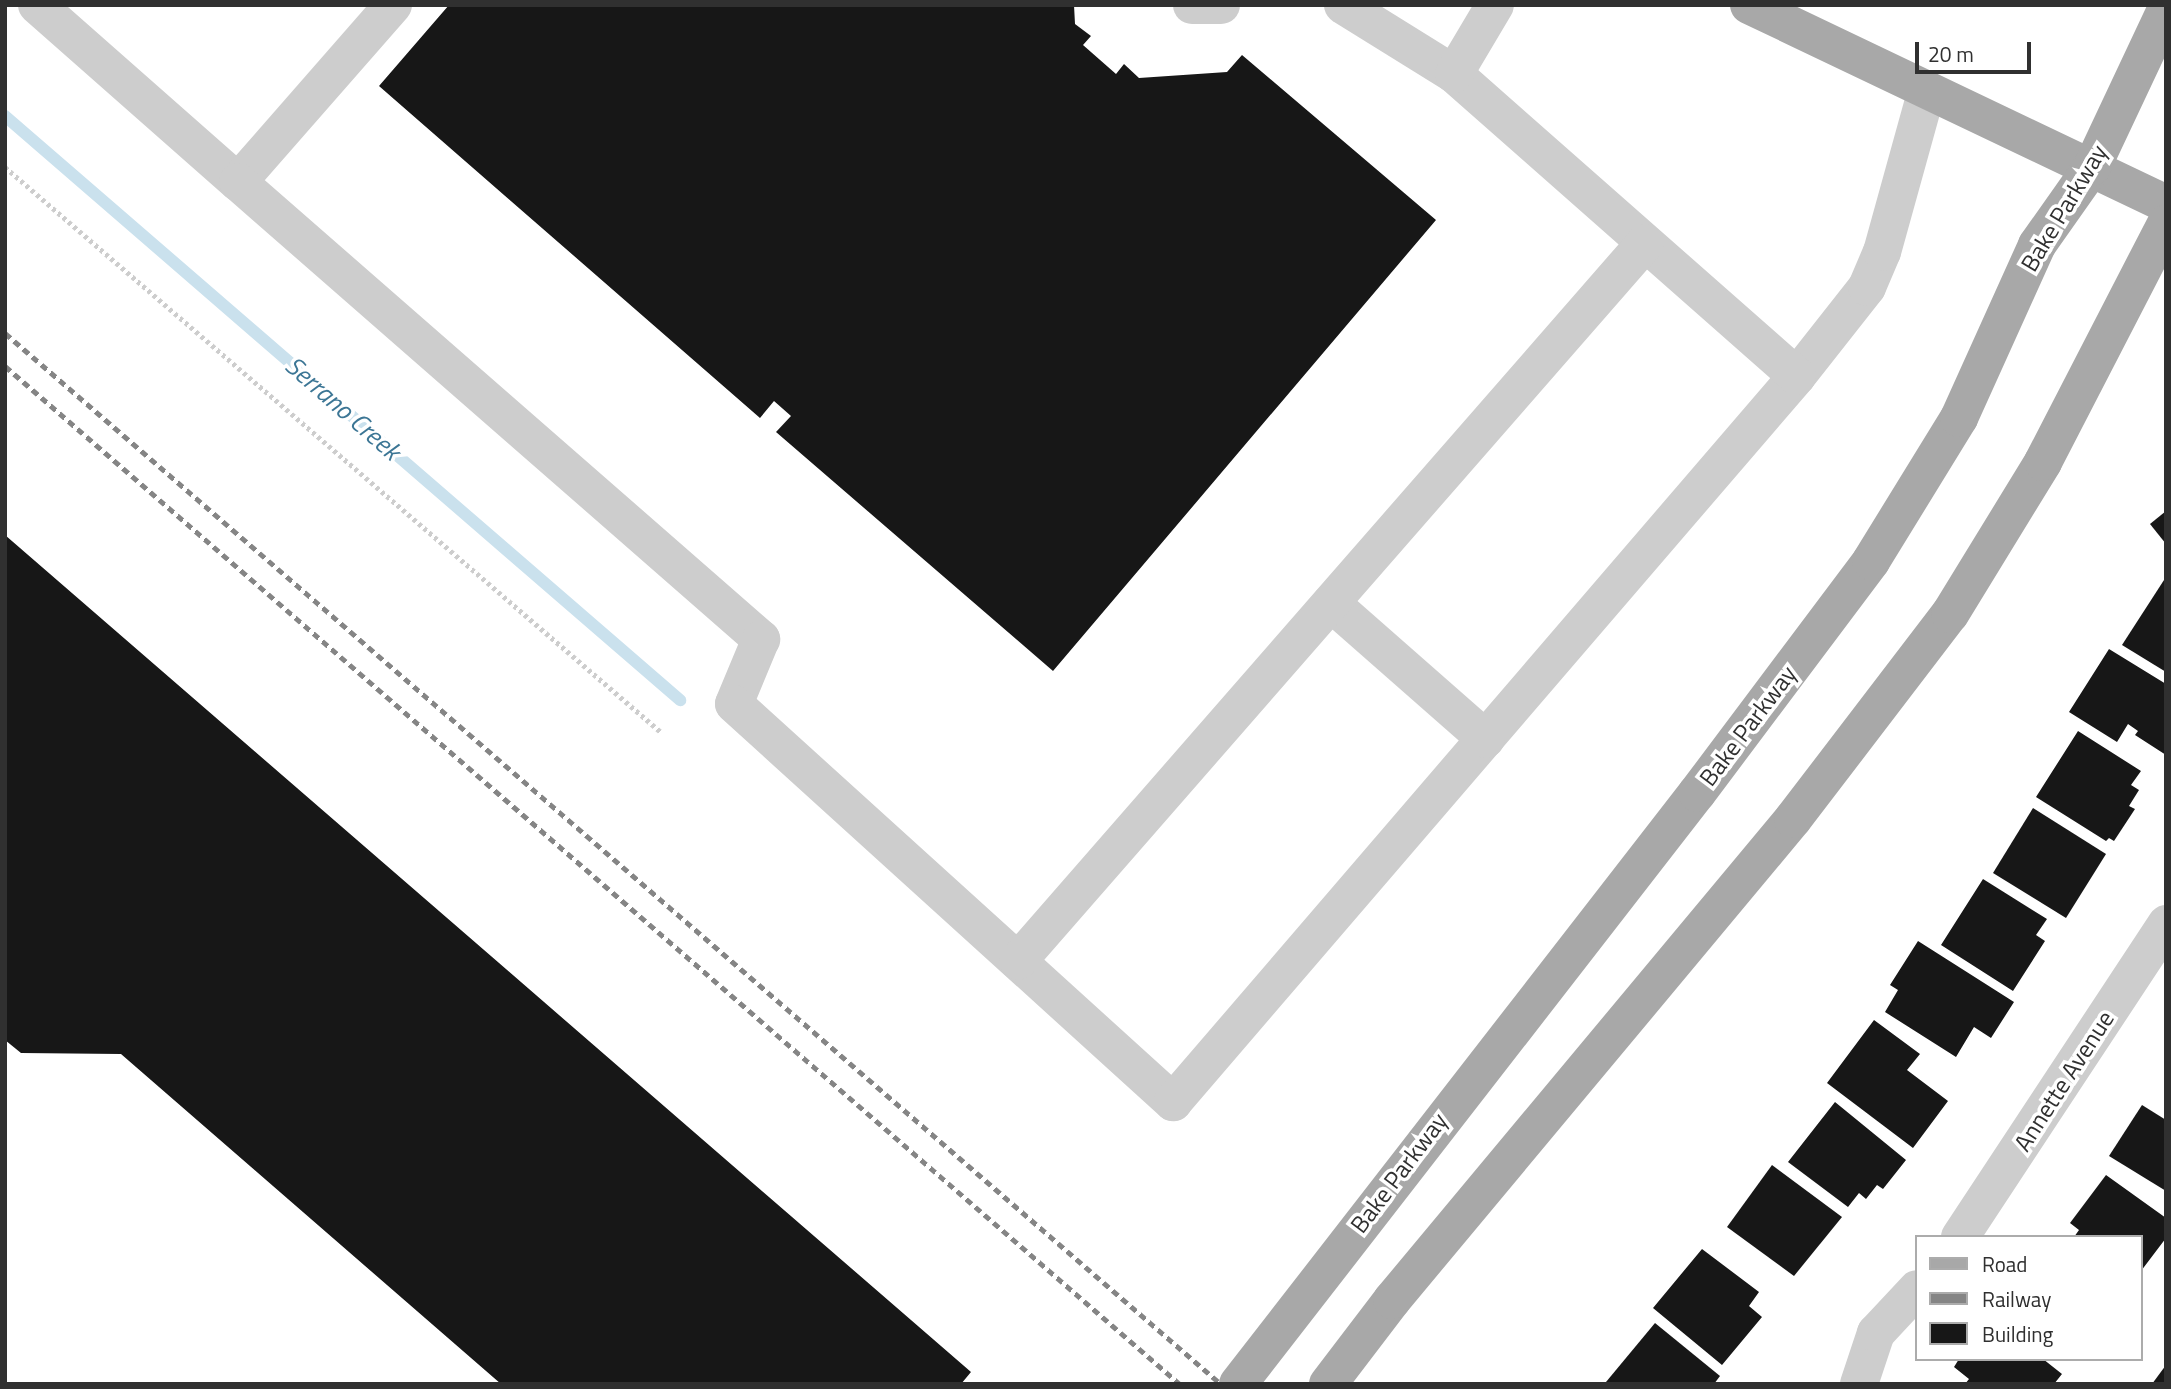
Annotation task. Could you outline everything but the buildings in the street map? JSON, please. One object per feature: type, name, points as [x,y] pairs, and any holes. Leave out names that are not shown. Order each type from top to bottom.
[{"type":"main road","points":[[1749,5],[2166,204]]},
{"type":"main road","name":"Bake Parkway","points":[[1238,1384],[1697,793],[1871,561],[1959,418],[2037,245],[2092,167],[2166,10]]},
{"type":"main road","points":[[1328,1384],[1392,1300],[1793,819],[1950,614],[2043,463],[2166,224]]},
{"type":"street","points":[[37,5],[761,639],[734,704],[1173,1102],[1797,376],[1867,287],[1882,252],[1927,90]]},
{"type":"street","points":[[238,182],[393,5]]},
{"type":"street","points":[[1192,5],[1222,5]]},
{"type":"street","points":[[1343,5],[1454,74],[1797,376]]},
{"type":"street","points":[[1454,74],[1494,5]]},
{"type":"street","points":[[1018,961],[1645,243]]},
{"type":"street","points":[[1331,603],[1486,739]]},
{"type":"street","name":"Annette Avenue","points":[[1961,1235],[2166,924]]},
{"type":"street","points":[[1858,1381],[1876,1334],[1916,1290]]},
{"type":"path","points":[[5,167],[662,733]]},
{"type":"waterway","name":"Serrano Creek","points":[[5,116],[680,700]]},
{"type":"railway","points":[[5,333],[1221,1384]]},
{"type":"railway","points":[[5,366],[1180,1384]]}]
